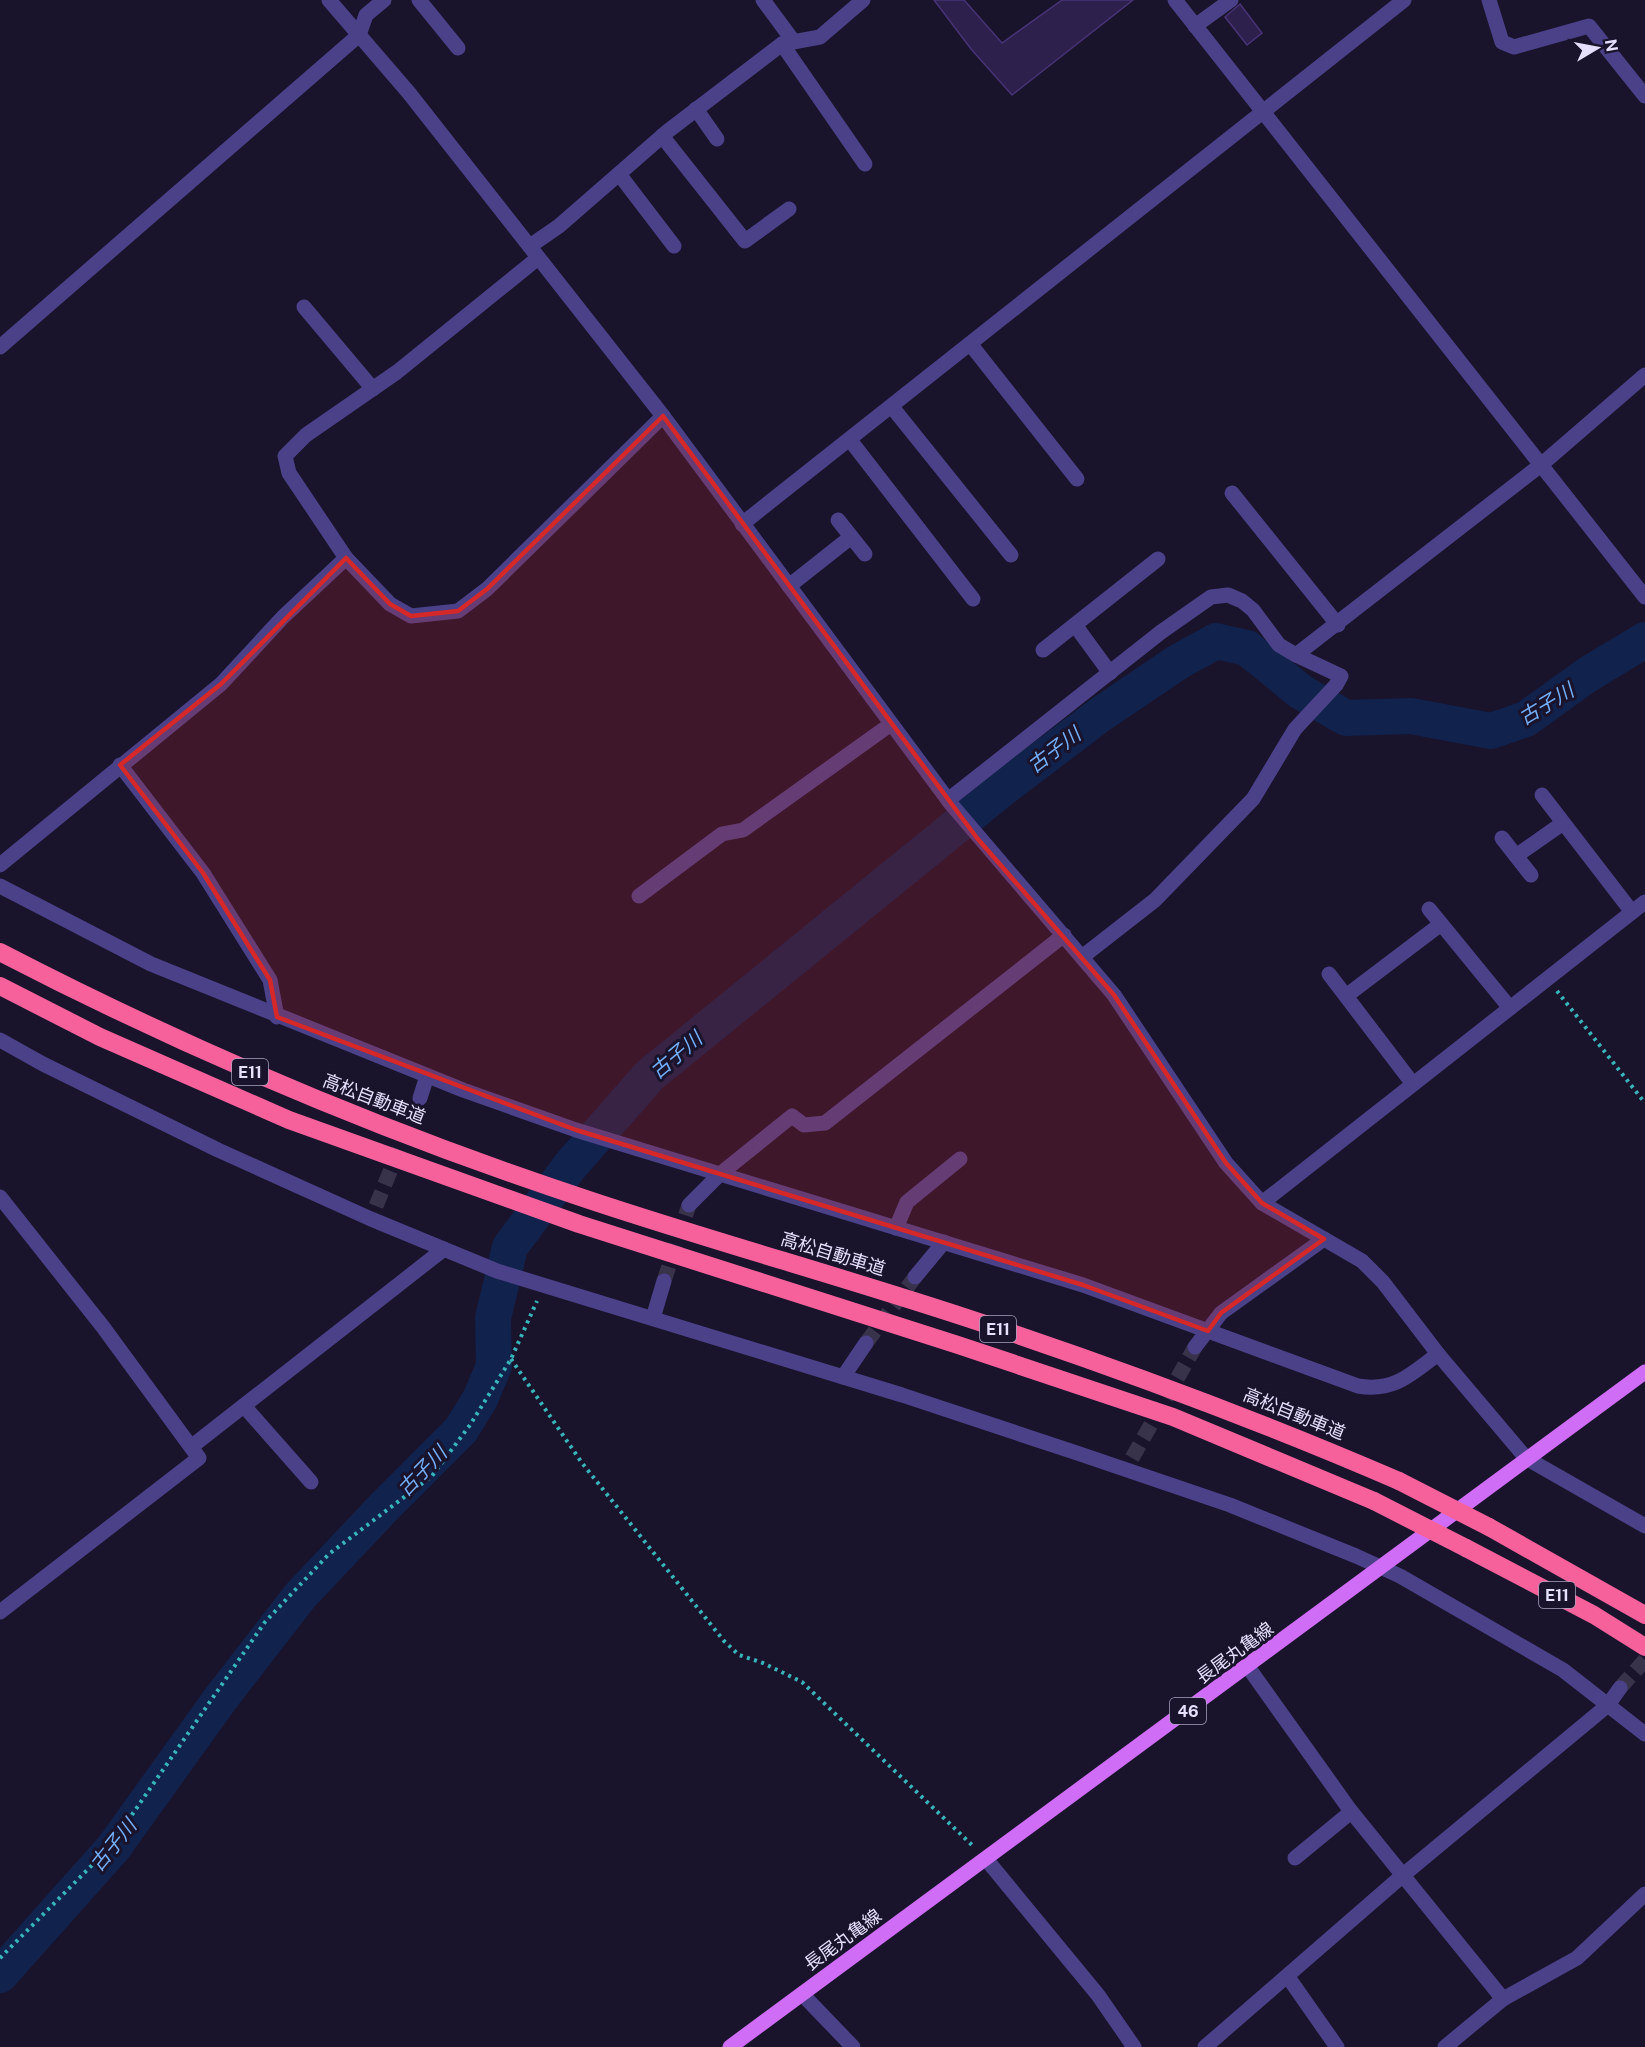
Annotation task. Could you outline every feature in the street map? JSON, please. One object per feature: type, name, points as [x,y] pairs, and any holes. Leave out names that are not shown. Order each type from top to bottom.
[{"type":"highway","name":"高松自動車道","points":[[0,952],[111,1010],[297,1092],[509,1172],[588,1200],[980,1322],[1282,1431],[1399,1481],[1489,1527],[1645,1615]]},
{"type":"highway","name":"E11","points":[[0,986],[100,1037],[289,1120],[579,1224],[958,1345],[1173,1417],[1374,1501],[1594,1615],[1645,1647]]},
{"type":"main road","name":"長尾丸亀線","points":[[730,2047],[1645,1372]]},
{"type":"street","points":[[329,0],[409,93],[663,416],[977,838],[1114,995],[1226,1163],[1262,1203],[1362,1261],[1383,1282],[1438,1354],[1526,1458],[1645,1526]]},
{"type":"street","points":[[0,347],[359,36],[366,15],[384,0]]},
{"type":"street","points":[[419,0],[458,48]]},
{"type":"street","points":[[763,0],[864,164]]},
{"type":"street","points":[[663,416],[487,589],[458,611],[411,616],[390,604],[346,558],[289,473],[285,456],[306,435],[372,389],[534,252],[559,226],[696,109],[788,43],[820,37],[862,0]]},
{"type":"street","points":[[1175,0],[1645,597]]},
{"type":"street","points":[[1196,26],[1231,0]]},
{"type":"street","points":[[742,524],[971,345],[1262,110],[1404,0]]},
{"type":"street","points":[[1489,0],[1502,42],[1514,47],[1589,26],[1645,96]]},
{"type":"street","points":[[696,109],[717,140]]},
{"type":"street","points":[[662,136],[745,241],[789,209]]},
{"type":"street","points":[[619,174],[674,246]]},
{"type":"street","points":[[304,308],[372,389]]},
{"type":"street","points":[[971,345],[1077,479]]},
{"type":"street","points":[[1296,655],[1542,464],[1645,375]]},
{"type":"street","points":[[892,407],[1011,555]]},
{"type":"street","points":[[850,440],[973,599]]},
{"type":"street","points":[[1232,493],[1338,624]]},
{"type":"street","points":[[838,520],[865,554]]},
{"type":"street","points":[[789,586],[851,537]]},
{"type":"street","points":[[0,865],[221,684],[283,617],[346,558]]},
{"type":"street","points":[[1043,651],[1158,559]]},
{"type":"street","points":[[949,802],[1193,608],[1211,597],[1228,595],[1242,601],[1252,610],[1279,645],[1341,676],[1336,685],[1310,710],[1295,729],[1253,799],[1155,900],[1082,957]]},
{"type":"street","points":[[1075,625],[1110,673]]},
{"type":"street","points":[[639,896],[722,834],[743,830],[891,724]]},
{"type":"street","points":[[120,765],[209,883],[270,980],[277,1017]]},
{"type":"street","points":[[1542,795],[1632,912]]},
{"type":"street","points":[[1516,856],[1563,823]]},
{"type":"street","points":[[1502,838],[1531,875]]},
{"type":"street","points":[[0,886],[151,964],[427,1076],[576,1130],[1083,1285],[1358,1386],[1373,1388],[1390,1386],[1438,1354]]},
{"type":"street","points":[[1262,1203],[1645,902]]},
{"type":"street","points":[[1429,909],[1510,1008]]},
{"type":"street","points":[[1346,996],[1441,924]]},
{"type":"street","points":[[689,1205],[720,1174],[792,1116],[804,1125],[825,1123],[1064,935]]},
{"type":"street","points":[[1329,974],[1413,1084]]},
{"type":"street","points":[[0,1040],[43,1064],[218,1150],[374,1212],[444,1249],[497,1271],[1130,1464],[1400,1576],[1563,1670],[1645,1734]]},
{"type":"street","points":[[420,1098],[427,1076]]},
{"type":"street","points":[[896,1228],[907,1202],[960,1159]]},
{"type":"street","points":[[0,1197],[103,1327],[199,1458],[0,1612]]},
{"type":"street","points":[[1196,1347],[1221,1313],[1324,1239]]},
{"type":"street","points":[[915,1277],[944,1242]]},
{"type":"street","points":[[191,1447],[444,1249]]},
{"type":"street","points":[[653,1318],[664,1281]]},
{"type":"street","points":[[843,1377],[866,1343]]},
{"type":"street","points":[[244,1406],[311,1482]]},
{"type":"street","points":[[1248,1667],[1351,1812],[1503,1999]]},
{"type":"street","points":[[1204,2047],[1402,1876],[1608,1705],[1620,1688]]},
{"type":"street","points":[[1295,1858],[1351,1812]]},
{"type":"street","points":[[986,1859],[1098,1995],[1134,2047]]},
{"type":"street","points":[[1445,2047],[1503,1999],[1577,1958],[1645,1894]]},
{"type":"street","points":[[1287,1977],[1337,2047]]},
{"type":"street","points":[[802,1994],[853,2047]]},
{"type":"path","points":[[1547,978],[1645,1103]]},
{"type":"path","points":[[0,1958],[110,1848],[265,1622],[329,1554],[432,1476],[470,1425],[511,1359],[545,1285]]},
{"type":"path","points":[[511,1359],[582,1463],[724,1641],[739,1655],[763,1663],[802,1682],[986,1859]]},
{"type":"highlighted area","points":[[663,416],[977,838],[1114,995],[1226,1163],[1262,1203],[1324,1239],[1221,1313],[1208,1331],[1083,1285],[576,1130],[277,1017],[270,980],[203,873],[120,765],[221,684],[346,558],[390,604],[411,616],[458,611],[487,589]]},
{"type":"building","points":[[934,0],[964,0],[1002,43],[1062,0],[1133,0],[1012,95],[971,49]]},
{"type":"building","points":[[1240,4],[1262,33],[1247,45],[1225,17]]},
{"type":"waterway","name":"古子川","points":[[0,1975],[114,1847],[221,1698],[300,1596],[461,1430],[480,1399],[494,1366],[493,1318],[510,1247],[570,1166],[650,1075],[1002,789],[1101,714],[1178,662],[1216,641],[1247,648],[1301,692],[1346,718],[1411,716],[1491,731],[1526,719],[1587,675],[1645,640]]},
{"type":"tunnel","points":[[376,1206],[420,1098]]},
{"type":"tunnel","points":[[664,1281],[689,1205]]},
{"type":"tunnel","points":[[866,1343],[915,1277]]},
{"type":"tunnel","points":[[1132,1458],[1195,1347]]},
{"type":"tunnel","points":[[1620,1688],[1645,1660]]}]
